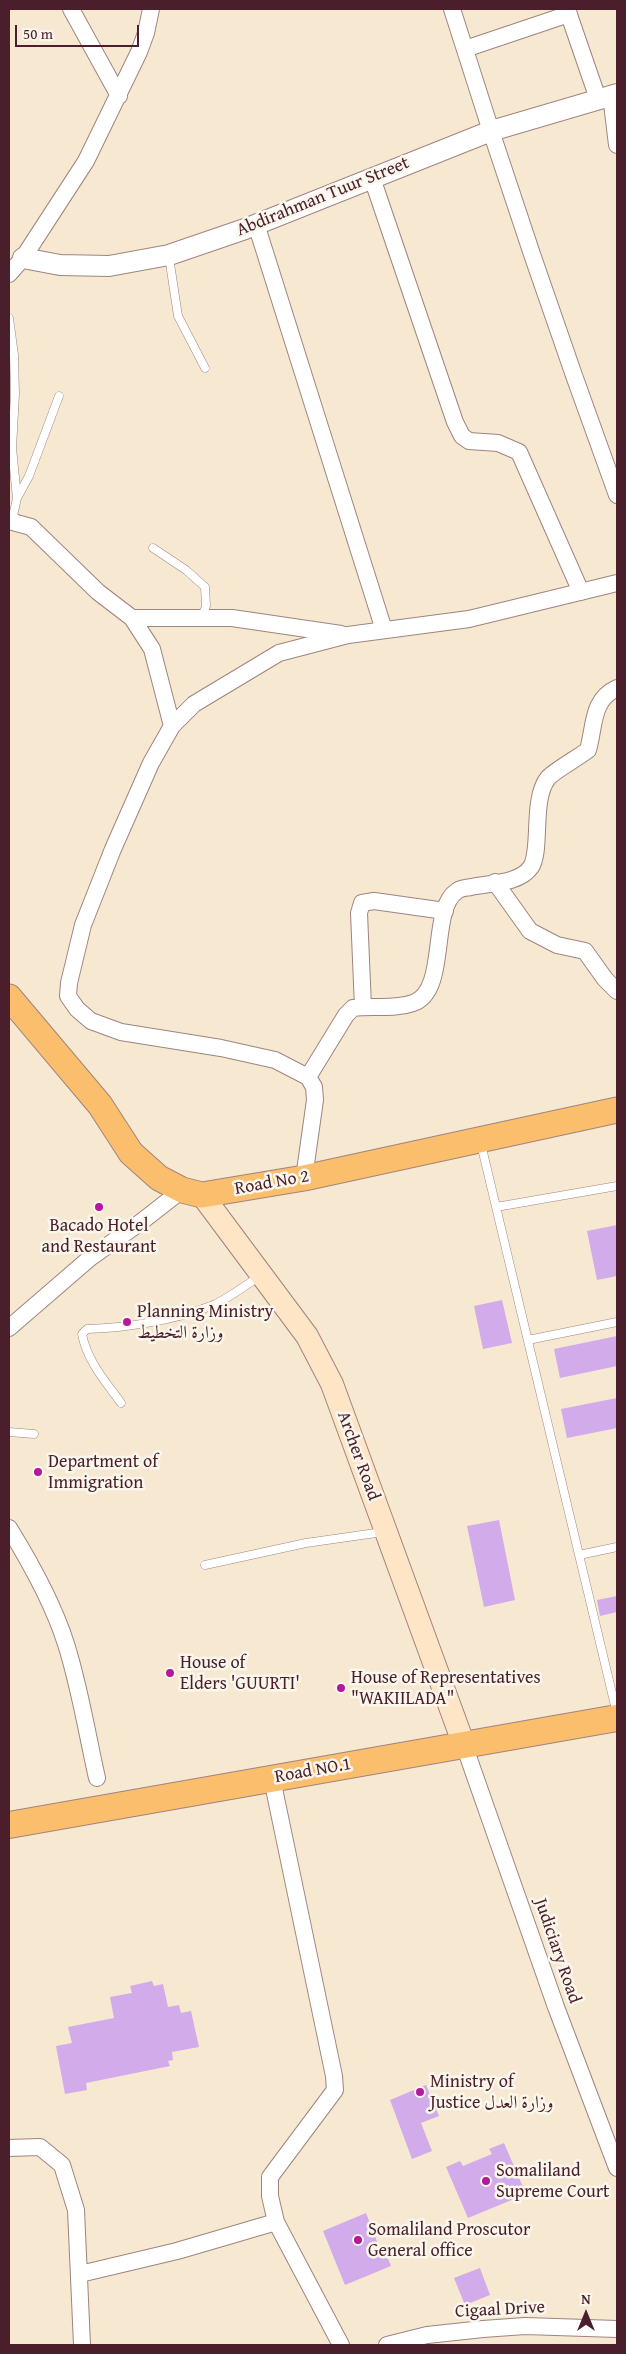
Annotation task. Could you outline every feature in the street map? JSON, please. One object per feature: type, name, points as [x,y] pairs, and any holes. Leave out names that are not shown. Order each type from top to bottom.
[{"type":"highway","name":"Road NO.1","points":[[9,1825],[617,1717]]},
{"type":"main road","points":[[9,997],[100,1105],[131,1153],[159,1178],[192,1193]]},
{"type":"main road","name":"Road No 2","points":[[192,1193],[304,1178],[617,1110]]},
{"type":"main road","name":"Archer Road","points":[[192,1193],[262,1275],[307,1336],[332,1384],[464,1745]]},
{"type":"street","points":[[70,9],[119,96]]},
{"type":"street","points":[[9,274],[22,258],[86,160],[119,96],[146,33],[151,9]]},
{"type":"street","points":[[452,9],[491,131],[582,399],[617,494]]},
{"type":"street","points":[[465,49],[568,12],[609,96],[617,145]]},
{"type":"street","name":"Abdirahman Tuur Street","points":[[22,258],[79,266],[109,266],[168,255],[256,224],[491,131],[609,96]]},
{"type":"street","points":[[372,178],[455,422],[462,436],[469,441],[498,443],[519,452],[581,592]]},
{"type":"street","points":[[256,224],[384,630]]},
{"type":"street","points":[[11,521],[31,527],[98,592],[132,618],[152,649],[172,726]]},
{"type":"street","points":[[304,1178],[315,1100],[314,1087],[308,1077],[275,1060],[222,1048],[121,1032],[91,1021],[76,1009],[68,996],[69,983],[83,925],[113,849],[151,763],[172,726],[194,704],[279,653],[348,635],[470,619],[617,583]]},
{"type":"street","points":[[132,618],[202,617],[264,621],[348,635]]},
{"type":"street","points":[[308,1077],[346,1015],[353,1008],[403,1006],[416,1002],[428,992],[433,981],[445,911],[450,897],[458,890],[518,878],[530,869],[535,860],[536,824],[541,796],[548,778],[588,750],[597,706],[611,690],[617,688]]},
{"type":"street","points":[[495,882],[530,931],[557,945],[585,951],[605,979],[617,991]]},
{"type":"street","points":[[363,1007],[359,913],[362,903],[374,901],[445,911]]},
{"type":"street","points":[[9,1328],[90,1258],[141,1222],[192,1193]]},
{"type":"street","points":[[9,1528],[49,1603],[66,1644],[97,1778]]},
{"type":"street","name":"Judiciary Road","points":[[464,1745],[559,2016],[617,2168]]},
{"type":"street","points":[[272,1779],[334,2076],[335,2090],[270,2177],[270,2196],[276,2222],[341,2345]]},
{"type":"street","points":[[9,2148],[40,2147],[62,2165],[76,2210],[82,2345]]},
{"type":"street","points":[[80,2274],[177,2251],[276,2222]]},
{"type":"street","name":"Cigaal Drive","points":[[387,2345],[427,2335],[491,2328],[525,2326],[617,2329]]},
{"type":"lane","points":[[168,255],[178,316],[205,368]]},
{"type":"lane","points":[[9,318],[14,355],[15,394],[12,448],[16,498]]},
{"type":"lane","points":[[11,521],[16,498],[28,476],[58,396]]},
{"type":"lane","points":[[153,548],[186,570],[204,587],[206,606],[202,617]]},
{"type":"lane","points":[[480,1139],[617,1717]]},
{"type":"lane","points":[[496,1207],[617,1186]]},
{"type":"lane","points":[[121,1403],[94,1366],[82,1334],[87,1329],[111,1329],[152,1322],[210,1306],[262,1275]]},
{"type":"lane","points":[[528,1340],[617,1322]]},
{"type":"lane","points":[[9,1432],[34,1434]]},
{"type":"lane","points":[[205,1565],[306,1543],[385,1532]]},
{"type":"lane","points":[[579,1555],[617,1547]]},
{"type":"building","points":[[617,1225],[617,1276],[597,1280],[587,1231]]},
{"type":"building","points":[[502,1300],[512,1343],[483,1349],[474,1306]]},
{"type":"building","points":[[617,1336],[617,1366],[560,1378],[554,1349]]},
{"type":"building","points":[[617,1398],[617,1428],[567,1438],[561,1409]]},
{"type":"building","points":[[499,1520],[515,1600],[484,1607],[467,1526]]},
{"type":"building","points":[[617,1596],[617,1612],[600,1616],[597,1600]]},
{"type":"building","points":[[152,1981],[154,1986],[163,1984],[168,2007],[179,2005],[181,2013],[191,2011],[199,2047],[172,2052],[173,2060],[168,2061],[170,2066],[86,2083],[87,2090],[65,2094],[56,2046],[72,2043],[68,2027],[114,2018],[110,1997],[132,1993],[130,1986]]},
{"type":"building","points":[[426,2085],[439,2116],[421,2123],[432,2151],[412,2159],[390,2100]]},
{"type":"building","points":[[504,2143],[526,2194],[468,2218],[446,2167],[460,2161],[463,2166],[492,2154],[489,2149]]},
{"type":"building","points":[[366,2213],[381,2252],[385,2251],[391,2266],[345,2285],[323,2231]]},
{"type":"building","points":[[480,2268],[490,2295],[465,2305],[454,2278]]},
{"type":"place","name":"Bacado Hotel and Restaurant","points":[[99,1207]]},
{"type":"place","name":"Planning Ministry وزارة التخطيط","points":[[127,1322]]},
{"type":"place","name":"Department of Immigration","points":[[38,1472]]},
{"type":"place","name":"House of Elders 'GUURTI'","points":[[170,1673]]},
{"type":"place","name":"House of Representatives \"WAKIILADA\"","points":[[341,1688]]},
{"type":"place","name":"Ministry of Justice وزارة العدل","points":[[420,2092]]},
{"type":"place","name":"Somaliland Supreme Court","points":[[486,2181]]},
{"type":"place","name":"Somaliland Proscutor General office","points":[[358,2240]]}]
